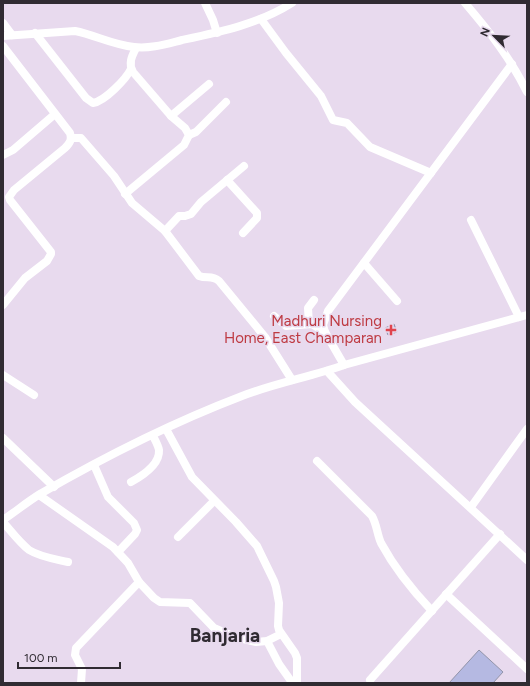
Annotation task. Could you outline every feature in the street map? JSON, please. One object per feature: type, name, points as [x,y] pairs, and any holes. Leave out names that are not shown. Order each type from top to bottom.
[{"type":"street","points":[[205,3],[217,33]]},
{"type":"street","points":[[3,36],[75,31],[124,46],[136,48],[151,47],[217,33],[261,19],[292,3]]},
{"type":"street","points":[[465,3],[501,47],[527,92]]},
{"type":"street","points":[[261,19],[286,53],[322,96],[333,120],[347,123],[370,147],[431,173]]},
{"type":"street","points":[[3,23],[12,35]]},
{"type":"street","points":[[35,33],[86,98],[93,103],[100,100],[128,76],[131,69],[131,60],[136,48]]},
{"type":"street","points":[[3,46],[70,133],[71,138],[65,148],[14,190],[9,197],[51,254],[47,261],[26,278],[3,305]]},
{"type":"street","points":[[344,365],[325,332],[323,325],[328,311],[512,64]]},
{"type":"street","points":[[131,69],[172,116],[185,128],[189,135]]},
{"type":"street","points":[[172,116],[210,84]]},
{"type":"street","points":[[125,194],[184,145],[189,135],[196,132],[226,102]]},
{"type":"street","points":[[3,155],[13,150],[55,114]]},
{"type":"street","points":[[71,138],[81,138],[114,176],[125,194],[137,208],[165,231],[199,276],[212,276],[219,280],[265,337],[292,380]]},
{"type":"street","points":[[165,231],[179,216],[191,214],[201,202],[244,166]]},
{"type":"street","points":[[227,180],[257,213],[257,218],[243,233]]},
{"type":"street","points":[[68,562],[38,554],[30,550],[22,544],[3,521],[39,495],[94,465],[193,416],[243,396],[344,365],[523,316],[471,220]]},
{"type":"street","points":[[364,263],[397,301]]},
{"type":"street","points":[[309,324],[308,308],[314,300]]},
{"type":"street","points":[[274,316],[286,326],[309,324],[325,332]]},
{"type":"street","points":[[326,371],[355,402],[527,560]]},
{"type":"street","points":[[3,375],[34,395]]},
{"type":"street","points":[[166,429],[192,477],[257,546],[276,587],[279,603],[278,626],[297,658],[296,682],[291,681],[279,664],[267,641]]},
{"type":"street","points":[[471,507],[527,429]]},
{"type":"street","points":[[131,482],[143,475],[156,461],[158,456],[158,448],[153,436]]},
{"type":"street","points":[[3,438],[54,487]]},
{"type":"street","points":[[317,461],[372,516],[377,527],[379,538],[384,547],[412,589],[432,610]]},
{"type":"street","points":[[94,465],[108,497],[136,526],[137,530],[135,534],[118,552]]},
{"type":"street","points":[[39,495],[86,527],[118,552],[128,563],[139,582],[154,598],[160,602],[190,603],[214,628],[227,635],[256,642],[267,641],[282,634]]},
{"type":"street","points":[[178,537],[214,501]]},
{"type":"street","points":[[370,680],[500,534]]},
{"type":"street","points":[[81,683],[82,669],[74,650],[139,582]]},
{"type":"street","points":[[446,594],[527,669]]},
{"type":"building","points":[[394,324],[397,332],[388,335],[385,328]]},
{"type":"building","points":[[479,650],[503,672],[493,683],[449,683]]},
{"type":"place","name":"Madhuri Nursing Home, East Champaran","points":[[391,330]]},
{"type":"district","name":"Banjaria","points":[[225,635]]}]
